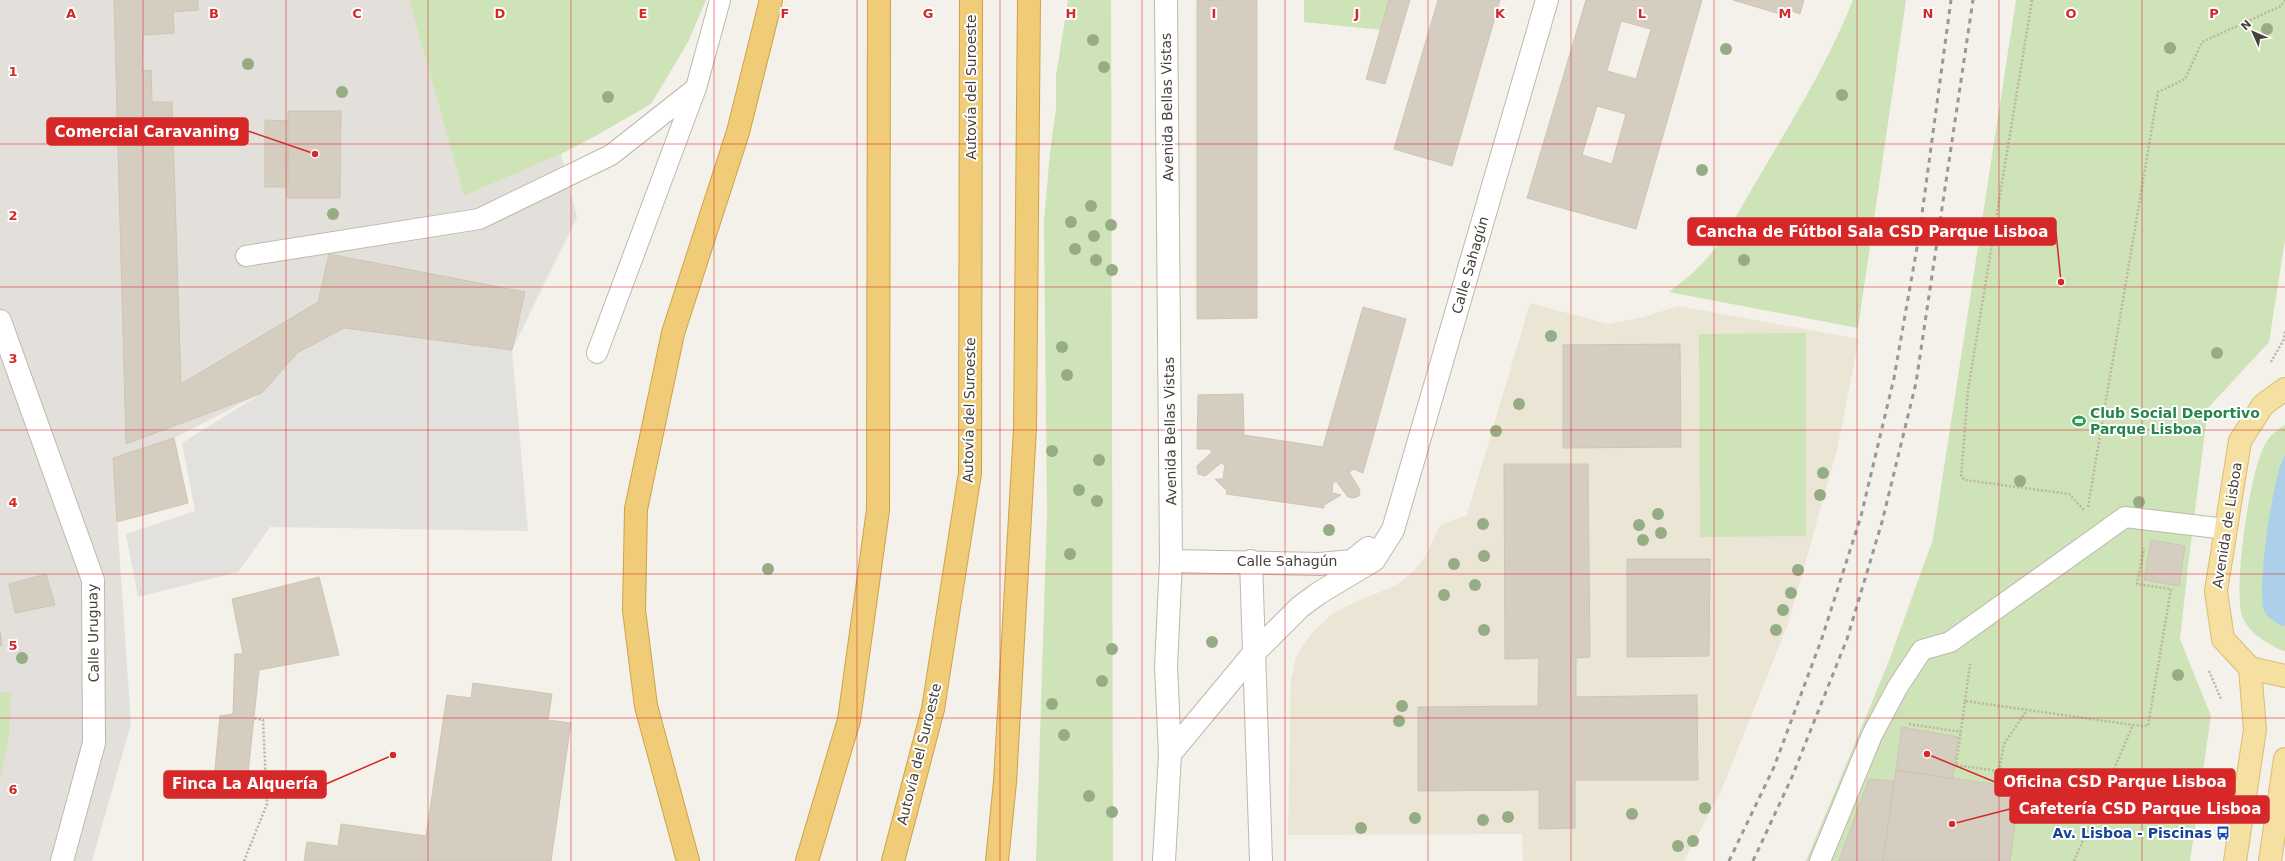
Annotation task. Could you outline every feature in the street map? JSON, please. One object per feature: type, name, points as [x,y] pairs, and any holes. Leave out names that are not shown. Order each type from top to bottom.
[{"type":"highway","points":[[688,861],[646,706],[634,610],[636,509],[673,333],[738,132],[771,0]]},
{"type":"highway","points":[[807,861],[849,720],[878,510],[879,0]]},
{"type":"highway","name":"Autovía del Suroeste","points":[[893,861],[933,709],[970,473],[972,0]]},
{"type":"highway","points":[[997,861],[1005,782],[1025,428],[1029,0]]},
{"type":"main road","name":"Avenida de Lisboa","points":[[2250,668],[2223,639],[2216,591],[2240,441],[2263,405],[2285,389]]},
{"type":"main road","points":[[2236,861],[2255,730],[2250,668],[2285,676]]},
{"type":"main road","points":[[2270,861],[2285,759]]},
{"type":"street","name":"Avenida Bellas Vistas","points":[[1164,861],[1170,754],[1166,666],[1171,561],[1166,0]]},
{"type":"street","name":"Calle Sahagún","points":[[1170,754],[1253,654],[1300,607],[1319,593],[1374,560],[1393,530],[1547,0]]},
{"type":"street","name":"Calle Uruguay","points":[[0,321],[93,580],[94,743],[62,861]]},
{"type":"street","name":"Calle Sahagún","points":[[1171,561],[1251,561],[1320,564],[1352,561],[1393,530]]},
{"type":"street","points":[[1251,561],[1261,861]]},
{"type":"lane","points":[[597,353],[696,88],[720,0]]},
{"type":"lane","points":[[246,256],[479,219],[611,155],[696,88]]},
{"type":"lane","points":[[1820,861],[1872,735],[1897,688],[1922,650],[1950,642],[2125,517],[2226,529]]},
{"type":"path","points":[[2032,0],[1968,390],[1960,477],[1965,480],[2070,494],[2087,514],[2158,92],[2185,79],[2202,42],[2282,6],[2285,0]]},
{"type":"path","points":[[1965,701],[2148,726],[2171,589],[2137,584],[2146,535],[2115,524]]},
{"type":"path","points":[[1963,662],[1970,663],[1956,766],[1998,771]]},
{"type":"path","points":[[1997,783],[2004,744],[2027,710]]},
{"type":"path","points":[[244,861],[267,804],[263,720],[254,718]]},
{"type":"path","points":[[1906,724],[1961,732]]},
{"type":"path","points":[[2074,861],[2133,725]]},
{"type":"shaded area","points":[[0,0],[409,0],[464,196],[561,154],[577,217],[512,350],[344,328],[262,393],[174,438],[113,458],[131,724],[92,861],[0,861]]},
{"type":"shaded area","points":[[1530,303],[1608,324],[1644,317],[1678,306],[1859,339],[1837,450],[1788,624],[1721,791],[1684,861],[1523,861],[1522,834],[1288,835],[1291,680],[1296,657],[1310,635],[1332,614],[1357,601],[1395,586],[1414,571],[1426,555],[1440,525],[1467,515]]},
{"type":"shaded area","points":[[344,328],[512,350],[528,531],[270,527],[238,572],[138,597],[126,534],[195,511],[182,443],[262,393],[297,353]]},
{"type":"green space","points":[[409,0],[706,0],[688,42],[651,104],[561,154],[464,196]]},
{"type":"green space","points":[[1068,0],[1111,0],[1113,861],[1036,861],[1047,515],[1044,221],[1050,152],[1056,109],[1056,76]]},
{"type":"green space","points":[[1304,0],[1389,0],[1381,30],[1304,22]]},
{"type":"green space","points":[[1853,0],[1906,0],[1858,328],[1669,292],[1700,266],[1714,251],[1726,234],[1810,90],[1840,31]]},
{"type":"green space","name":"Club Social Deportivo Parque Lisboa","points":[[2016,0],[2285,0],[2285,240],[2269,342],[2208,408],[2180,639],[2211,716],[2190,861],[1806,861],[1889,661],[1933,539]]},
{"type":"green space","points":[[1806,333],[1806,536],[1700,537],[1699,334]]},
{"type":"green space","points":[[2285,425],[2285,651],[2283,651],[2259,637],[2245,622],[2242,616],[2240,601],[2240,580],[2241,555],[2249,500],[2261,454],[2271,436]]},
{"type":"green space","points":[[0,692],[11,693],[9,736],[0,780]]},
{"type":"water","points":[[2285,455],[2285,626],[2280,625],[2265,613],[2262,602],[2262,584],[2267,534],[2275,484]]},
{"type":"building","points":[[114,0],[198,0],[198,10],[173,12],[174,33],[143,35],[142,71],[151,70],[152,102],[172,102],[181,384],[318,302],[329,254],[525,292],[512,350],[344,328],[297,353],[262,393],[126,444]]},
{"type":"building","points":[[1197,0],[1257,0],[1257,318],[1197,319]]},
{"type":"building","points":[[1389,0],[1410,0],[1385,84],[1366,79]]},
{"type":"building","points":[[1438,0],[1500,0],[1452,166],[1394,149]]},
{"type":"building","points":[[1586,0],[1702,0],[1636,229],[1527,198]],"holes":[[[1621,21],[1651,29],[1636,79],[1607,71]],[[1597,106],[1626,114],[1612,164],[1582,155]]]},
{"type":"building","points":[[1733,0],[1804,0],[1800,14],[1786,9],[1783,15]]},
{"type":"building","points":[[288,111],[341,111],[340,198],[287,198]]},
{"type":"building","points":[[265,120],[289,121],[288,187],[265,187]]},
{"type":"building","points":[[1363,307],[1406,319],[1363,473],[1354,469],[1349,472],[1360,490],[1359,496],[1353,498],[1348,497],[1336,481],[1333,483],[1332,493],[1341,495],[1324,505],[1324,508],[1226,494],[1227,491],[1215,479],[1223,479],[1225,465],[1221,463],[1205,476],[1198,474],[1197,466],[1212,452],[1209,449],[1197,449],[1198,395],[1243,394],[1244,435],[1323,447]]},
{"type":"building","points":[[1680,344],[1681,447],[1563,448],[1563,345]]},
{"type":"building","points":[[174,438],[188,503],[117,522],[113,458]]},
{"type":"building","points":[[1504,464],[1588,464],[1590,657],[1576,658],[1576,697],[1697,695],[1698,780],[1575,780],[1575,828],[1539,829],[1539,790],[1418,791],[1418,707],[1538,706],[1539,658],[1505,659]]},
{"type":"building","points":[[2151,540],[2185,546],[2179,586],[2144,580]]},
{"type":"building","points":[[1627,559],[1710,559],[1709,656],[1627,657]]},
{"type":"building","points":[[46,574],[55,605],[15,613],[9,584]]},
{"type":"building","points":[[319,577],[339,655],[259,670],[246,793],[213,790],[220,716],[233,714],[235,654],[243,654],[232,599]]},
{"type":"building","points":[[0,631],[2,645],[0,646]]},
{"type":"building","points":[[473,683],[552,694],[548,720],[571,723],[551,861],[304,861],[307,842],[338,846],[341,824],[426,836],[447,695],[471,698]]},
{"type":"building","points":[[1902,727],[1958,737],[1953,779],[1896,770]]},
{"type":"building","points":[[1896,770],[2020,788],[2010,861],[1883,861]]},
{"type":"building","points":[[1869,779],[1894,781],[1883,861],[1839,861]]},
{"type":"railway","points":[[1729,861],[1774,767],[1822,638],[1861,516],[1894,378],[1919,236],[1951,0]]},
{"type":"railway","points":[[1753,861],[1792,777],[1847,639],[1882,522],[1916,383],[1973,0]]},
{"type":"place","name":"Comercial Caravaning","points":[[315,154]]},
{"type":"place","name":"Cancha de Fútbol Sala CSD Parque Lisboa","points":[[2061,282]]},
{"type":"place","name":"Club Social Deportivo Parque Lisboa","points":[[2079,421]]},
{"type":"place","name":"Oficina CSD Parque Lisboa","points":[[1927,754]]},
{"type":"place","name":"Finca La Alquería","points":[[393,755]]},
{"type":"place","name":"Cafetería CSD Parque Lisboa","points":[[1952,824]]},
{"type":"place","name":"Av. Lisboa - Piscinas","points":[[2223,833]]}]
